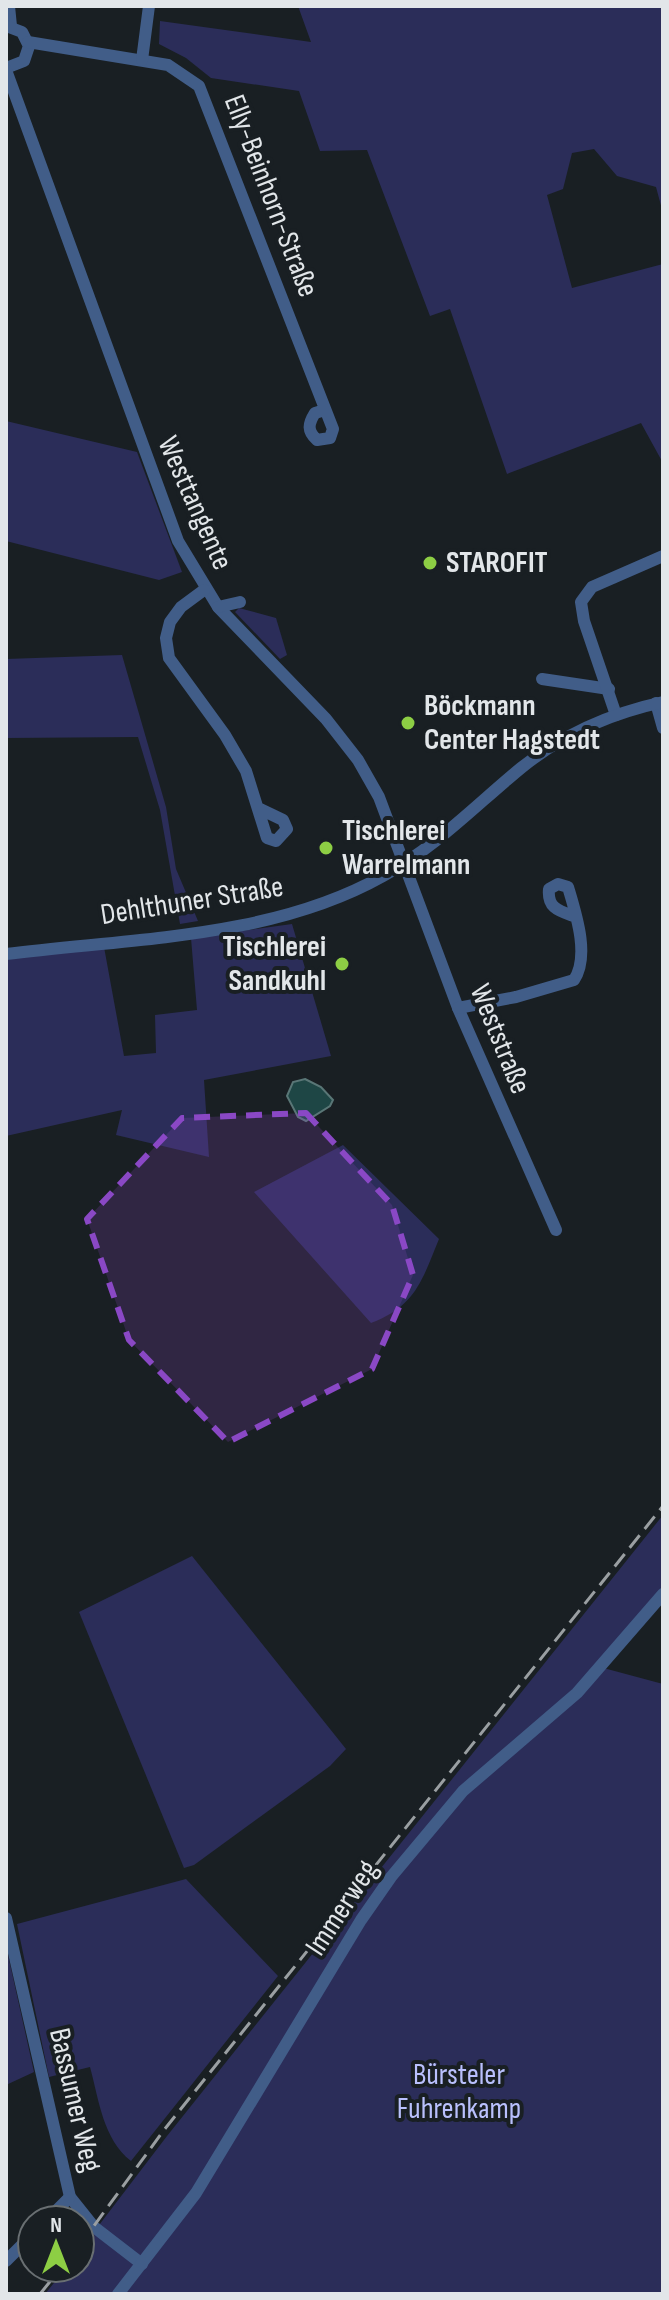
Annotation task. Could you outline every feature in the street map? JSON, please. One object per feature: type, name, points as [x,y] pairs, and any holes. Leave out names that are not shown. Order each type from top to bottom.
[{"type":"street","points":[[9,6],[9,26],[22,32],[28,48]]},
{"type":"street","points":[[142,60],[149,6]]},
{"type":"street","name":"Elly-Beinhorn-Straße","points":[[28,48],[69,50],[168,65],[199,86],[209,104],[325,410]]},
{"type":"street","name":"Westtangente","points":[[28,48],[10,68],[22,115],[165,514],[204,590],[326,719],[358,760],[379,797],[406,862]]},
{"type":"street","points":[[616,715],[584,621],[581,602],[592,587],[663,556]]},
{"type":"street","points":[[204,590],[181,607],[170,622],[166,638],[169,658],[225,735],[246,771],[260,809]]},
{"type":"street","points":[[218,607],[240,602]]},
{"type":"street","points":[[542,679],[609,689]]},
{"type":"street","points":[[660,702],[663,728]]},
{"type":"street","name":"Dehlthuner Straße","points":[[6,954],[271,919],[350,894],[406,862],[524,765],[573,735],[616,715],[660,702]]},
{"type":"street","name":"Weststraße","points":[[406,862],[458,1008],[556,1230]]},
{"type":"street","points":[[458,1008],[574,980],[580,971],[581,958],[576,917]]},
{"type":"street","name":"Immerweg","points":[[118,2294],[196,2193],[391,1877],[463,1791],[577,1693],[663,1594]]},
{"type":"street","name":"Bassumer Weg","points":[[6,1918],[70,2197],[94,2227],[142,2264]]},
{"type":"street","points":[[63,2204],[70,2197]]},
{"type":"highlighted area","points":[[306,1113],[392,1205],[413,1275],[372,1369],[228,1442],[129,1340],[87,1219],[182,1118]]},
{"type":"green space","points":[[298,6],[663,6],[663,213],[656,187],[617,176],[594,149],[572,153],[563,189],[547,195],[572,288],[663,264],[663,463],[641,423],[507,474],[450,309],[430,316],[367,150],[320,151],[299,91],[211,78],[186,58],[159,44],[160,21],[311,42]]},
{"type":"green space","points":[[6,421],[137,452],[182,572],[159,580],[6,541]]},
{"type":"green space","points":[[239,608],[276,618],[287,655],[280,659],[235,612]]},
{"type":"green space","points":[[122,655],[166,807],[176,869],[198,921],[180,924],[160,810],[138,737],[6,738],[6,659]]},
{"type":"green space","points":[[292,924],[331,1056],[204,1080],[209,1157],[116,1135],[122,1110],[6,1136],[6,959],[104,947],[124,1056],[156,1053],[155,1015],[197,1010],[191,938]]},
{"type":"green space","points":[[343,1145],[439,1239],[422,1279],[408,1300],[371,1323],[254,1192]]},
{"type":"green space","name":"Bürsteler Fuhrenkamp","points":[[663,1515],[663,1589],[596,1666],[663,1684],[663,2294],[45,2294],[53,2284],[96,2284],[96,2229]]},
{"type":"green space","points":[[192,1556],[346,1749],[330,1766],[194,1865],[184,1868],[79,1612]]},
{"type":"green space","points":[[186,1879],[278,1976],[131,2161],[108,2130],[90,2067],[49,2077],[17,1924]]},
{"type":"green space","points":[[6,1946],[34,2072],[6,2085]]},
{"type":"shaded area","points":[[305,1079],[321,1087],[333,1100],[330,1106],[306,1121],[298,1117],[287,1096],[293,1082]]},
{"type":"railway","points":[[96,2223],[164,2130],[663,1506]]},
{"type":"railway","points":[[40,2294],[48,2284]]},
{"type":"place","name":"STAROFIT","points":[[430,563]]},
{"type":"place","name":"Böckmann Center Hagstedt","points":[[408,723]]},
{"type":"place","name":"Tischlerei Warrelmann","points":[[326,848]]},
{"type":"place","name":"Tischlerei Sandkuhl","points":[[342,964]]}]
